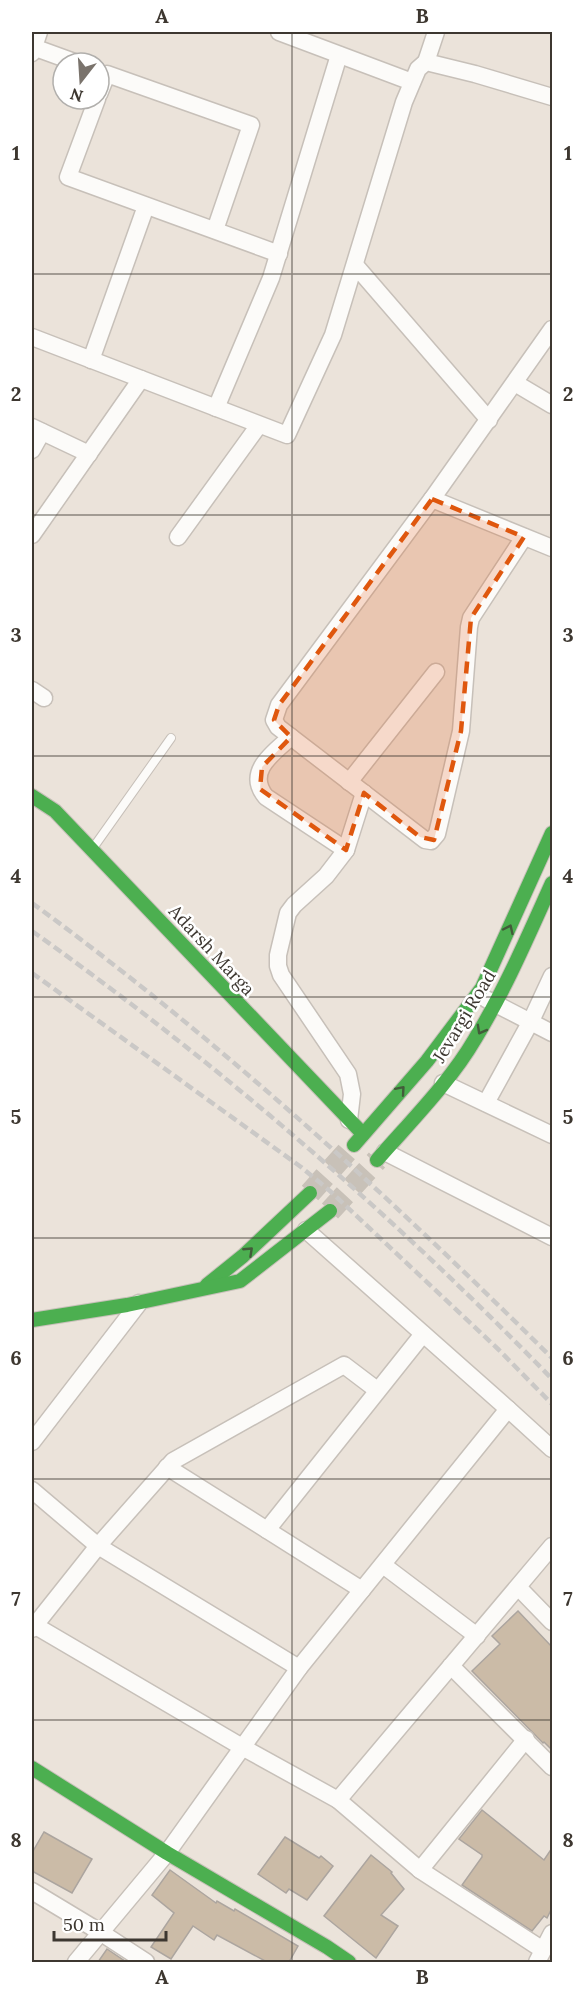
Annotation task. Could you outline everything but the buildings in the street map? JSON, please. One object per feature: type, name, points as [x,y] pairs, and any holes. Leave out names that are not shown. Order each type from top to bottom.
[{"type":"main road","name":"Adarsh Marga","points":[[32,796],[55,811],[350,1120],[358,1140],[427,1060],[477,994]]},
{"type":"main road","points":[[477,994],[552,833]]},
{"type":"main road","name":"Jevargi Road","points":[[381,1156],[443,1083],[475,1040],[521,954],[552,883]]},
{"type":"main road","points":[[204,1288],[243,1256],[310,1193]]},
{"type":"main road","points":[[32,1320],[139,1303],[240,1281],[330,1211]]},
{"type":"main road","points":[[32,1768],[167,1853],[349,1962]]},
{"type":"street","points":[[281,32],[412,82]]},
{"type":"street","points":[[32,337],[287,435],[333,335],[404,102],[418,69],[426,62],[436,32]]},
{"type":"street","points":[[34,44],[51,52]]},
{"type":"street","points":[[216,408],[271,278],[339,55]]},
{"type":"street","points":[[426,62],[552,97]]},
{"type":"street","points":[[111,76],[251,125],[214,231]]},
{"type":"street","points":[[93,111],[68,177],[279,254]]},
{"type":"street","points":[[91,360],[146,206]]},
{"type":"street","points":[[355,265],[489,420]]},
{"type":"street","points":[[524,537],[471,618],[461,731],[440,824],[431,842],[420,837],[278,727],[274,720],[279,705],[432,499],[552,329]]},
{"type":"street","points":[[32,536],[141,379]]},
{"type":"street","points":[[515,383],[552,405]]},
{"type":"street","points":[[178,537],[259,425]]},
{"type":"street","points":[[32,450],[37,429],[89,454]]},
{"type":"street","points":[[432,499],[552,548]]},
{"type":"street","points":[[349,782],[436,672]]},
{"type":"street","points":[[291,737],[262,767],[258,780],[260,789],[266,797],[346,850]]},
{"type":"street","points":[[350,1120],[352,1094],[348,1074],[281,975],[278,955],[288,913],[326,876],[346,850],[364,793]]},
{"type":"street","points":[[486,1103],[531,1021],[552,976]]},
{"type":"street","points":[[477,994],[552,1033]]},
{"type":"street","points":[[443,1083],[552,1135]]},
{"type":"street","points":[[381,1156],[552,1237]]},
{"type":"street","points":[[306,1230],[552,1449]]},
{"type":"street","points":[[32,1442],[139,1303]]},
{"type":"street","points":[[267,1530],[423,1334]]},
{"type":"street","points":[[377,1390],[344,1365],[172,1461],[98,1546],[33,1627],[338,1800],[420,1870],[540,1956],[552,1933]]},
{"type":"street","points":[[76,1962],[167,1853],[299,1668],[508,1410]]},
{"type":"street","points":[[167,1467],[362,1590]]},
{"type":"street","points":[[32,1490],[98,1546],[299,1668]]},
{"type":"street","points":[[338,1800],[552,1546]]},
{"type":"street","points":[[382,1565],[477,1636]]},
{"type":"street","points":[[518,1587],[552,1622]]},
{"type":"street","points":[[452,1666],[552,1767]]},
{"type":"street","points":[[420,1870],[526,1739]]},
{"type":"street","points":[[32,1891],[146,1962]]},
{"type":"lane","points":[[92,850],[171,738]]},
{"type":"highlighted area","points":[[432,499],[524,537],[471,618],[461,731],[434,840],[420,837],[364,793],[346,850],[260,789],[262,767],[291,737],[274,720],[279,705]]},
{"type":"tunnel","points":[[310,1193],[353,1145]]},
{"type":"tunnel","points":[[330,1211],[377,1160]]},
{"type":"railway","points":[[32,903],[169,1009],[301,1121],[428,1238],[552,1358]]},
{"type":"railway","points":[[32,931],[170,1034],[302,1143],[430,1258],[552,1379]]},
{"type":"railway","points":[[32,973],[301,1167],[330,1191],[499,1350],[552,1404]]},
{"type":"traffic: fast","points":[[32,796],[55,811],[363,1134]]},
{"type":"traffic: fast","points":[[354,1145],[427,1061],[482,988],[552,833]]},
{"type":"traffic: fast","points":[[377,1160],[429,1101],[465,1055],[506,982],[552,883]]},
{"type":"traffic: fast","points":[[207,1285],[243,1256],[310,1193]]},
{"type":"traffic: fast","points":[[32,1320],[127,1305],[240,1281],[330,1211]]},
{"type":"traffic: fast","points":[[32,1768],[167,1853],[349,1962]]}]
